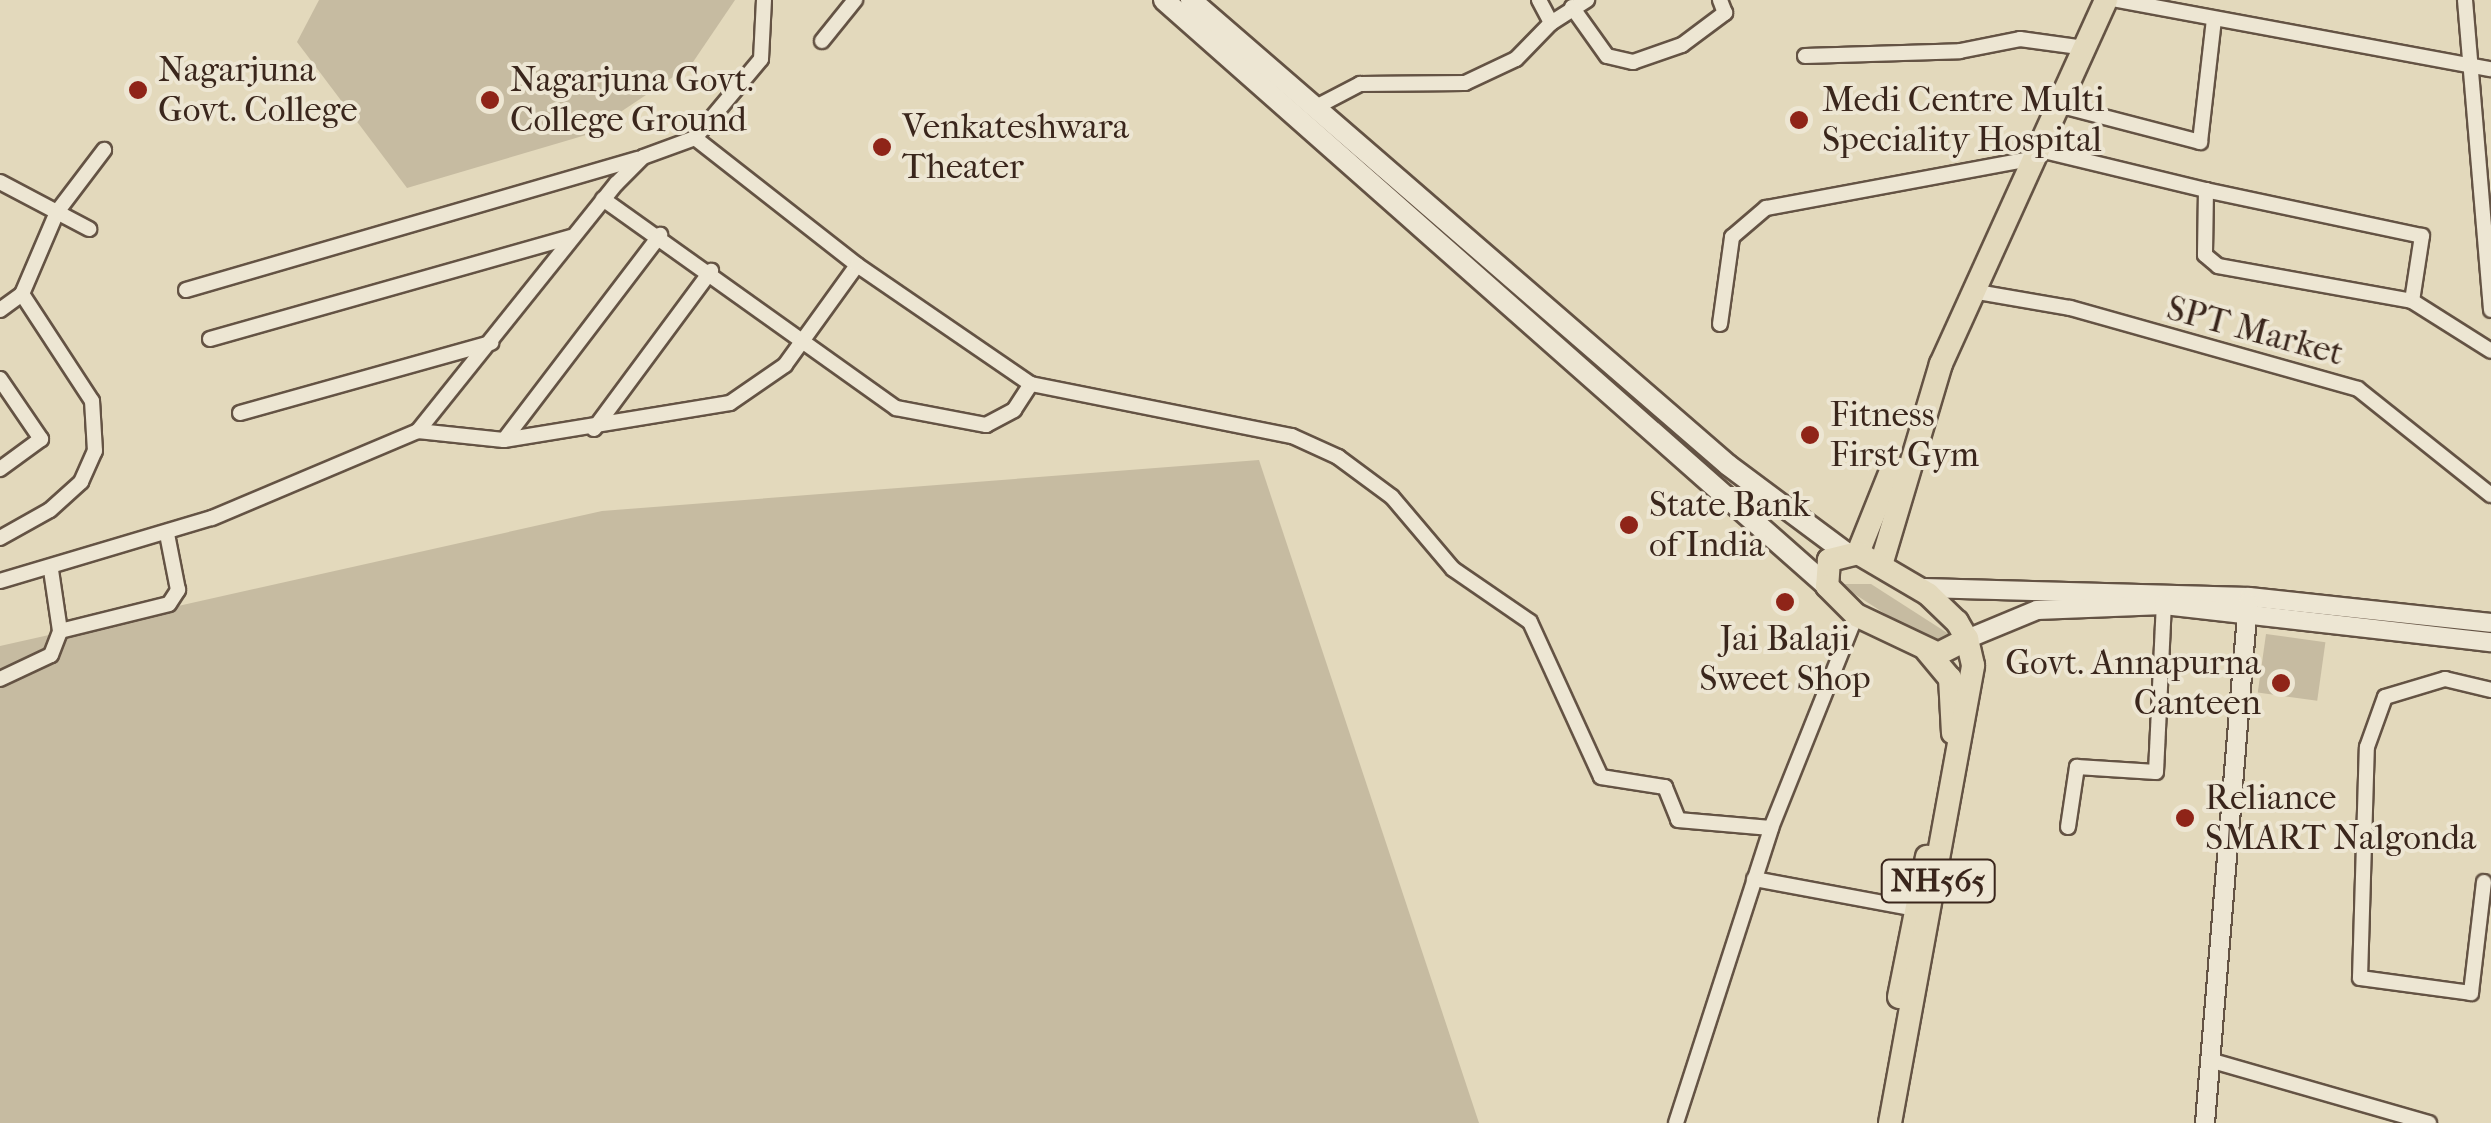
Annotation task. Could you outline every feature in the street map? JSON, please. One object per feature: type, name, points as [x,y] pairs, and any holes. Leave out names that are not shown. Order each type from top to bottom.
[{"type":"highway","points":[[1852,553],[2106,0]]},
{"type":"highway","points":[[1881,565],[1941,364]]},
{"type":"highway","points":[[1852,553],[1881,565],[1944,606],[1968,639],[1949,652],[1927,651],[1856,615],[1827,586],[1829,560],[1852,553]]},
{"type":"highway","name":"NH565","points":[[1890,1123],[1969,726],[1968,639]]},
{"type":"highway","name":"NH565","points":[[1875,1123],[1955,722],[1950,678],[1927,651]]},
{"type":"main road","points":[[1164,0],[1827,586]]},
{"type":"main road","points":[[1198,2],[1728,464],[1852,553]]},
{"type":"street","points":[[186,290],[642,157],[695,138],[761,59],[764,0]]},
{"type":"street","points":[[822,42],[855,0]]},
{"type":"street","points":[[1539,0],[1550,23]]},
{"type":"street","points":[[1316,107],[1360,84],[1466,83],[1516,59],[1550,23],[1587,0]]},
{"type":"street","points":[[1572,8],[1607,56],[1633,62],[1682,46],[1724,13],[1720,0]]},
{"type":"street","points":[[2117,0],[2471,69],[2491,69]]},
{"type":"street","points":[[2465,0],[2491,310]]},
{"type":"street","points":[[2058,105],[2200,142],[2214,20]]},
{"type":"street","points":[[1805,56],[1960,50],[2020,39],[2086,48]]},
{"type":"street","points":[[695,138],[858,265],[1031,384],[1292,436],[1338,458],[1392,497],[1453,569],[1530,622],[1601,778],[1665,788],[1678,820],[1771,828]]},
{"type":"street","points":[[0,310],[22,294],[57,212],[104,150]]},
{"type":"street","points":[[1720,324],[1732,238],[1746,218],[2033,154],[2422,236],[2412,301]]},
{"type":"street","points":[[418,432],[572,237],[642,157]]},
{"type":"street","points":[[0,182],[88,229]]},
{"type":"street","points":[[2206,190],[2205,255],[2218,266],[2412,301],[2491,351]]},
{"type":"street","points":[[603,199],[711,271],[896,408],[958,423],[1004,418],[1031,384]]},
{"type":"street","points":[[504,440],[660,235]]},
{"type":"street","points":[[210,339],[572,237]]},
{"type":"street","points":[[0,580],[52,570],[166,534],[418,432],[504,440],[594,429],[730,403],[769,380],[804,342],[858,265]]},
{"type":"street","points":[[594,429],[711,271]]},
{"type":"street","name":"SPT Market","points":[[1972,291],[2070,308],[2358,389],[2491,495]]},
{"type":"street","points":[[0,538],[81,482],[98,431],[72,364],[22,294]]},
{"type":"street","points":[[240,413],[491,342]]},
{"type":"street","points":[[0,378],[41,438],[0,470]]},
{"type":"street","points":[[60,631],[176,600],[166,534]]},
{"type":"street","points":[[0,679],[50,655],[60,631],[52,570]]},
{"type":"street","points":[[1911,584],[1984,597],[2090,590],[2491,623]]},
{"type":"street","points":[[2205,1123],[2248,605]]},
{"type":"street","points":[[1968,639],[2037,610],[2248,605],[2491,642]]},
{"type":"street","points":[[2068,828],[2077,767],[2156,772],[2164,606]]},
{"type":"street","points":[[1676,1123],[1771,828],[1856,615]]},
{"type":"street","points":[[2484,882],[2472,992],[2360,978],[2367,747],[2385,697],[2445,678],[2491,690]]},
{"type":"street","points":[[1754,879],[1916,909]]},
{"type":"street","points":[[2209,1060],[2430,1123]]},
{"type":"shaded area","name":"Nagarjuna Govt. College Ground","points":[[319,0],[735,0],[691,65],[586,135],[407,188],[297,42]]},
{"type":"shaded area","points":[[1259,460],[1479,1123],[0,1123],[0,646],[602,511]]},
{"type":"shaded area","points":[[1839,584],[1871,584],[1952,636],[1938,648]]},
{"type":"shaded area","points":[[2266,634],[2325,642],[2317,701],[2258,692]]},
{"type":"place","name":"Nagarjuna Govt. College","points":[[138,90]]},
{"type":"place","name":"Nagarjuna Govt. College Ground","points":[[490,100]]},
{"type":"place","name":"Medi Centre Multi Speciality Hospital","points":[[1799,120]]},
{"type":"place","name":"Venkateshwara Theater","points":[[882,147]]},
{"type":"place","name":"Fitness First Gym","points":[[1810,435]]},
{"type":"place","name":"State Bank of India","points":[[1629,525]]},
{"type":"place","name":"Jai Balaji Sweet Shop","points":[[1785,602]]},
{"type":"place","name":"Govt. Annapurna Canteen","points":[[2281,683]]},
{"type":"place","name":"Reliance SMART Nalgonda","points":[[2185,818]]}]
